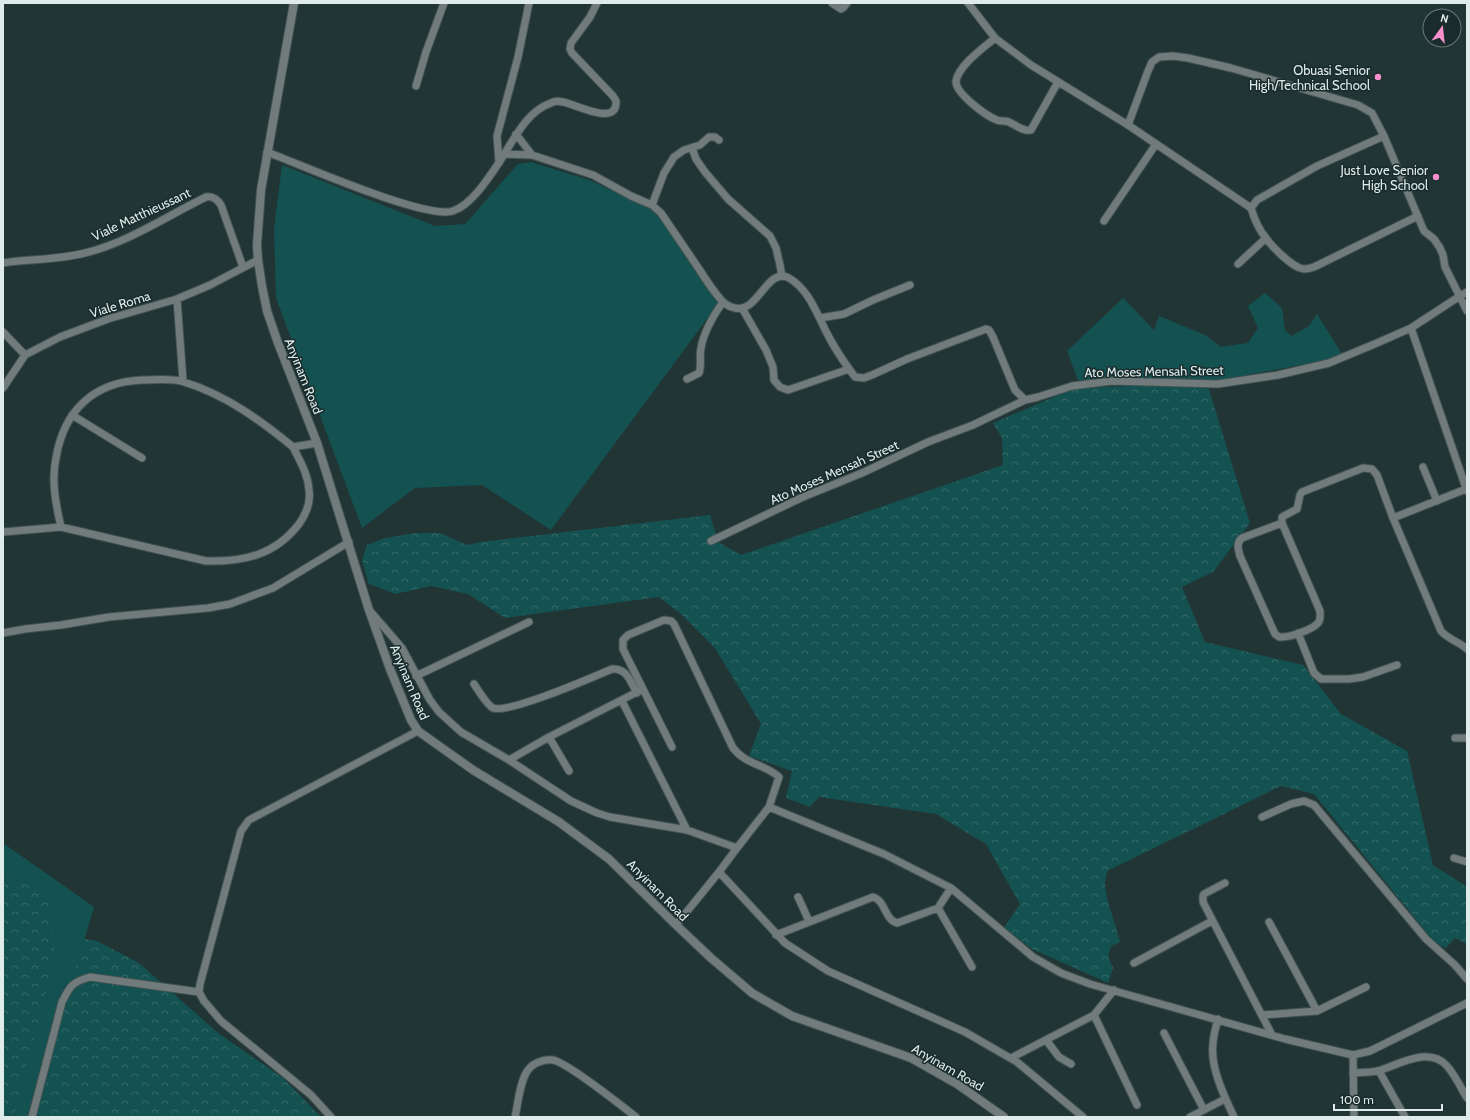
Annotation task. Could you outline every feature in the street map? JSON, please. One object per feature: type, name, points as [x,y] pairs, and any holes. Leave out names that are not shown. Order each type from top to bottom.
[{"type":"street","name":"Anyinam Road","points":[[294,3],[267,152],[258,222],[258,260],[267,310],[278,343],[318,443],[369,610],[395,682],[411,720],[418,731],[473,770],[559,822],[609,859],[711,958],[752,993],[792,1016],[911,1058],[957,1084],[1004,1117]]},
{"type":"street","points":[[416,86],[426,52],[444,3]]},
{"type":"street","points":[[499,163],[497,136],[516,65],[529,3]]},
{"type":"street","points":[[267,152],[397,202],[440,212],[452,212],[462,206],[485,182],[499,163],[516,134],[538,110],[553,102],[563,102],[593,113],[610,112],[615,108],[616,101],[613,96],[575,57],[570,49],[571,43],[590,17],[597,3]]},
{"type":"street","points":[[832,3],[841,8],[847,3]]},
{"type":"street","points":[[968,3],[995,38],[1031,65],[1128,125],[1251,208],[1254,217],[1266,238],[1281,254],[1296,266],[1304,269],[1314,267],[1418,216]]},
{"type":"street","points":[[995,38],[962,68],[956,85],[958,90],[964,96],[993,118],[999,121],[1008,122],[1028,131],[1031,130],[1058,82]]},
{"type":"street","points":[[1128,125],[1148,70],[1152,62],[1159,57],[1173,56],[1188,58],[1231,68],[1358,105],[1372,113],[1384,136],[1424,231],[1434,239],[1440,248],[1445,267],[1467,311]]},
{"type":"street","points":[[516,134],[532,155]]},
{"type":"street","points":[[1251,208],[1257,200],[1317,166],[1384,136]]},
{"type":"street","points":[[652,206],[660,182],[671,160],[679,152],[700,145],[709,137],[715,137],[719,140]]},
{"type":"street","points":[[1104,220],[1156,144]]},
{"type":"street","points":[[692,148],[696,160],[728,199],[770,236],[776,248],[782,276]]},
{"type":"street","points":[[504,154],[532,155],[593,174],[631,196],[652,206],[661,213],[711,287],[723,302],[737,309],[742,308],[754,301],[778,276],[790,279],[810,299],[830,339],[855,376],[864,378],[907,359],[986,329],[989,330],[993,337],[1016,390],[1025,400]]},
{"type":"street","name":"Viale Matthieussant","points":[[3,264],[85,253],[124,238],[206,196],[210,196],[217,200],[221,205],[243,267]]},
{"type":"street","points":[[1238,264],[1266,238]]},
{"type":"street","name":"Viale Roma","points":[[3,388],[25,355],[60,337],[108,319],[177,299],[210,285],[258,260]]},
{"type":"street","points":[[820,318],[844,314],[910,285]]},
{"type":"street","name":"Ato Moses Mensah Street","points":[[711,541],[803,497],[928,442],[973,425],[1025,400],[1072,386],[1112,381],[1218,384],[1278,375],[1329,363],[1411,328],[1467,292]]},
{"type":"street","points":[[177,299],[183,381]]},
{"type":"street","points":[[687,379],[699,373],[700,348],[713,316],[723,302]]},
{"type":"street","points":[[742,308],[766,350],[773,367],[774,380],[784,389],[788,390],[849,369]]},
{"type":"street","points":[[1393,518],[1467,490],[1411,328]]},
{"type":"street","points":[[3,332],[25,355]]},
{"type":"street","points":[[3,532],[61,527],[206,560],[227,561],[248,558],[264,553],[280,543],[292,532],[302,519],[308,507],[310,491],[306,474],[293,447],[262,422],[234,403],[183,381],[132,381],[104,388],[87,398],[72,415],[61,437],[55,458],[54,482],[61,527]]},
{"type":"street","points":[[72,415],[142,458]]},
{"type":"street","points":[[293,447],[318,443]]},
{"type":"street","points":[[1423,467],[1437,501]]},
{"type":"street","points":[[1282,523],[1242,538],[1238,545],[1240,556],[1275,634],[1279,638],[1286,638],[1312,627],[1318,623],[1320,618],[1320,611],[1281,520],[1284,515],[1294,512],[1297,509],[1302,492],[1363,468],[1372,469],[1377,476],[1393,518],[1441,631],[1447,637],[1458,642],[1467,649]]},
{"type":"street","points":[[3,634],[25,629],[109,617],[208,608],[230,604],[273,588],[349,542]]},
{"type":"street","points":[[369,610],[397,641],[430,700],[444,717],[461,732],[509,760],[571,801],[597,813],[610,817],[687,830],[737,848]]},
{"type":"street","points":[[640,691],[623,649],[623,640],[628,635],[664,620],[671,621],[674,624],[733,748],[738,755],[779,777],[769,807],[676,925]]},
{"type":"street","points":[[416,676],[529,622]]},
{"type":"street","points":[[1298,633],[1314,673],[1321,679],[1362,678],[1397,665]]},
{"type":"street","points":[[474,684],[490,706],[501,708],[533,700],[570,687],[612,669],[625,671],[640,691],[672,747]]},
{"type":"street","points":[[509,760],[549,737],[640,691]]},
{"type":"street","points":[[622,701],[687,830]]},
{"type":"street","points":[[331,1117],[311,1095],[221,1021],[204,1002],[199,992],[241,831],[250,820],[418,731]]},
{"type":"street","points":[[549,737],[569,771]]},
{"type":"street","points":[[1455,738],[1467,738]]},
{"type":"street","points":[[1262,817],[1291,804],[1304,801],[1314,805],[1426,939],[1455,965],[1467,979]]},
{"type":"street","points":[[769,807],[884,854],[951,888],[1034,957],[1061,973],[1090,984],[1272,1035],[1353,1055],[1370,1051],[1467,1004]]},
{"type":"street","points":[[1454,858],[1467,862]]},
{"type":"street","points":[[719,872],[785,943],[828,971],[965,1032],[1011,1058],[1083,1117]]},
{"type":"street","points":[[1226,883],[1204,894],[1203,902],[1272,1035]]},
{"type":"street","points":[[776,934],[873,897],[881,901],[890,918],[894,923],[897,923],[938,908],[951,888]]},
{"type":"street","points":[[798,897],[809,921]]},
{"type":"street","points":[[938,908],[972,967]]},
{"type":"street","points":[[1134,963],[1212,920]]},
{"type":"street","points":[[1269,922],[1317,1011]]},
{"type":"street","points":[[32,1117],[62,1002],[69,989],[78,980],[90,977],[199,992]]},
{"type":"street","points":[[1262,1015],[1317,1011],[1366,987]]},
{"type":"street","points":[[1011,1058],[1094,1015],[1114,990]]},
{"type":"street","points":[[1094,1015],[1137,1105]]},
{"type":"street","points":[[1218,1019],[1213,1043],[1212,1060],[1225,1099],[1234,1117]]},
{"type":"street","points":[[1164,1033],[1204,1110]]},
{"type":"street","points":[[1046,1040],[1059,1057],[1071,1064]]},
{"type":"street","points":[[1353,1055],[1354,1117]]},
{"type":"street","points":[[1353,1073],[1379,1071],[1410,1059],[1437,1059],[1447,1066],[1464,1086],[1467,1098]]},
{"type":"street","points":[[515,1117],[523,1078],[528,1070],[534,1064],[553,1060],[574,1072],[636,1117]]},
{"type":"street","points":[[1379,1071],[1405,1117]]},
{"type":"street","points":[[1190,1117],[1225,1099]]},
{"type":"green space","points":[[531,162],[589,180],[656,211],[718,304],[551,530],[482,485],[415,488],[362,528],[276,298],[274,229],[282,165],[435,226],[465,224],[518,164]]},
{"type":"green space","points":[[1265,293],[1282,308],[1285,330],[1291,336],[1309,326],[1317,314],[1344,357],[1220,380],[1078,380],[1067,351],[1123,298],[1154,330],[1159,316],[1205,335],[1221,347],[1248,343],[1258,328],[1248,306]]},
{"type":"green space","points":[[1208,386],[1250,523],[1213,572],[1182,587],[1205,642],[1303,665],[1341,714],[1407,751],[1433,865],[1467,887],[1467,944],[1455,938],[1446,948],[1436,944],[1314,794],[1281,786],[1107,871],[1105,883],[1106,891],[1120,942],[1111,946],[1108,956],[1113,968],[1108,983],[1032,949],[1004,928],[1020,904],[986,844],[936,814],[819,797],[810,807],[786,798],[792,771],[749,756],[761,724],[715,648],[682,615],[659,597],[505,618],[468,594],[431,586],[395,594],[369,584],[362,560],[367,545],[385,538],[415,533],[440,533],[467,545],[480,542],[710,515],[718,542],[741,555],[1003,465],[1002,438],[993,423],[1075,388]]},
{"type":"green space","points":[[3,843],[94,907],[32,1117],[14,1117],[23,882],[3,877]]},
{"type":"green space","points":[[3,877],[23,882],[49,900],[55,957],[14,1117],[3,1114]]},
{"type":"green space","points":[[84,939],[97,941],[139,963],[218,1033],[283,1078],[321,1117],[32,1117]]},
{"type":"green space","points":[[3,1114],[14,1117],[3,1117]]},
{"type":"place","name":"Obuasi Senior High/Technical School","points":[[1378,77]]},
{"type":"place","name":"Just Love Senior High School","points":[[1436,177]]}]
